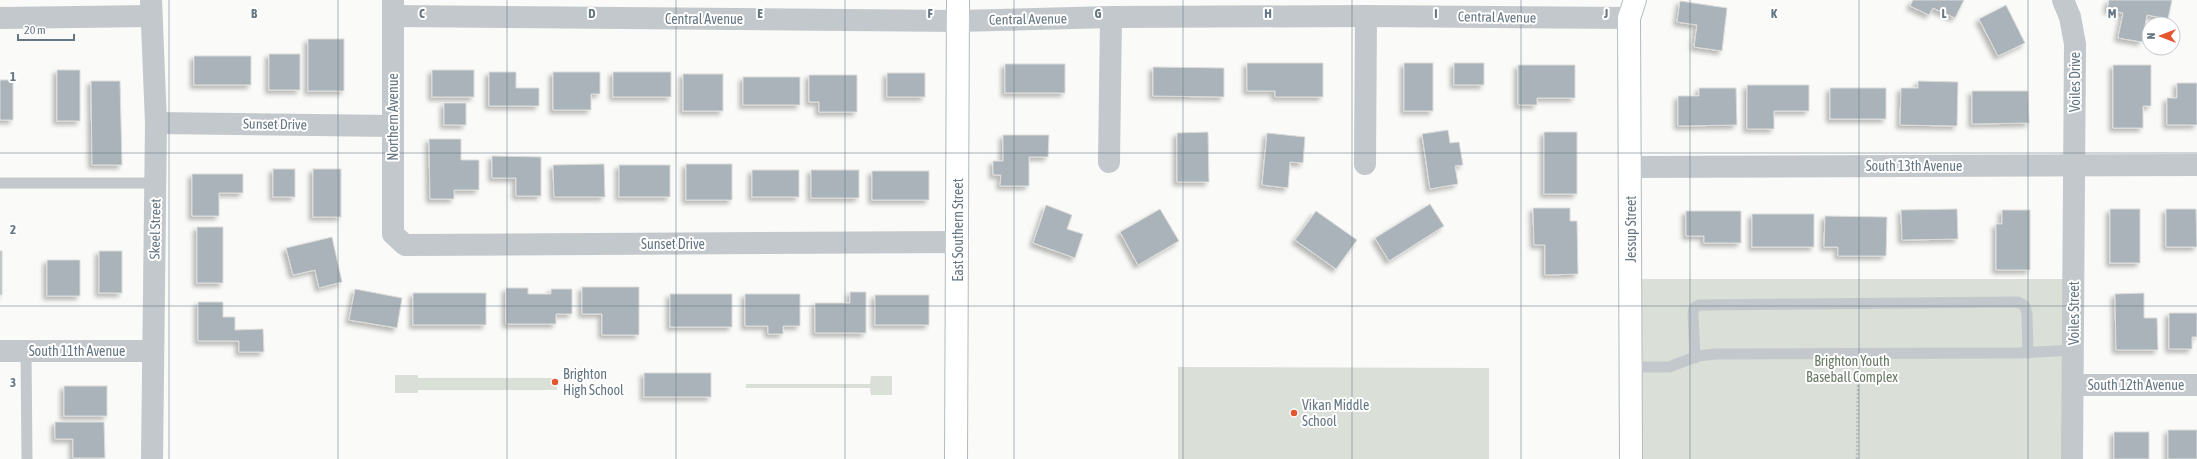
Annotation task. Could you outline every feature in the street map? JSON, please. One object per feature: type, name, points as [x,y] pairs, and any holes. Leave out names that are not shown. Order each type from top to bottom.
[{"type":"street","name":"Voiles Drive","points":[[2063,0],[2070,17],[2075,44],[2074,166]]},
{"type":"street","points":[[0,18],[151,8]]},
{"type":"street","name":"Skeel Street","points":[[151,8],[156,123],[152,459]]},
{"type":"street","name":"Central Avenue","points":[[393,8],[958,10],[1111,17],[1366,16],[1632,9]]},
{"type":"street","name":"Northern Avenue","points":[[392,234],[393,8]]},
{"type":"street","name":"Jessup Street","points":[[1631,459],[1630,167],[1632,9]]},
{"type":"street","name":"East Southern Street","points":[[956,459],[958,10]]},
{"type":"street","points":[[1365,164],[1366,16]]},
{"type":"street","points":[[1109,162],[1111,17]]},
{"type":"street","name":"Sunset Drive","points":[[156,123],[393,126]]},
{"type":"street","name":"Voiles Street","points":[[2072,459],[2074,385],[2074,166]]},
{"type":"street","name":"South 13th Avenue","points":[[1630,167],[2197,166]]},
{"type":"street","name":"Sunset Drive","points":[[392,234],[405,245],[958,242]]},
{"type":"street","name":"South 11th Avenue","points":[[0,351],[153,351]]},
{"type":"street","name":"South 12th Avenue","points":[[2074,385],[2197,385]]},
{"type":"lane","points":[[0,183],[155,183]]},
{"type":"lane","points":[[1694,358],[1693,313],[1694,308],[1699,305],[2018,302],[2025,306],[2027,314],[2028,353]]},
{"type":"lane","points":[[1631,367],[1668,367],[1694,358],[1716,354],[2028,353],[2074,350]]},
{"type":"lane","points":[[26,352],[26,459]]},
{"type":"path","points":[[1856,459],[1858,378]]},
{"type":"green space","name":"Brighton Youth Baseball Complex","points":[[1631,279],[2074,279],[2072,459],[1631,459]]},
{"type":"green space","points":[[1178,367],[1489,368],[1489,459],[1178,459]]},
{"type":"green space","points":[[395,375],[418,375],[418,378],[557,378],[557,390],[418,390],[418,393],[395,393]]},
{"type":"green space","points":[[871,376],[892,376],[892,395],[871,395],[870,388],[746,388],[746,384],[870,384]]},
{"type":"building","points":[[1913,0],[1964,0],[1955,18],[1933,8],[1929,15],[1910,6]]},
{"type":"building","points":[[2109,0],[2172,0],[2169,16],[2141,16],[2141,42],[2118,38],[2123,13],[2107,10]]},
{"type":"building","points":[[1680,1],[1727,8],[1722,51],[1694,47],[1697,25],[1677,22]]},
{"type":"building","points":[[2006,5],[2025,43],[1998,56],[1979,19]]},
{"type":"building","points":[[308,39],[344,39],[344,91],[308,91]]},
{"type":"building","points":[[269,54],[300,54],[300,90],[269,90]]},
{"type":"building","points":[[194,56],[251,56],[251,85],[194,85]]},
{"type":"building","points":[[1247,63],[1323,63],[1323,97],[1275,97],[1275,91],[1247,91]]},
{"type":"building","points":[[1404,63],[1433,63],[1433,111],[1404,111]]},
{"type":"building","points":[[1454,63],[1484,63],[1484,85],[1454,85]]},
{"type":"building","points":[[1005,64],[1065,64],[1065,93],[1005,93]]},
{"type":"building","points":[[1518,65],[1575,65],[1575,98],[1537,98],[1537,105],[1518,105]]},
{"type":"building","points":[[2113,65],[2151,65],[2151,106],[2143,106],[2143,128],[2113,128]]},
{"type":"building","points":[[1153,67],[1224,68],[1224,97],[1153,96]]},
{"type":"building","points":[[57,70],[80,70],[80,121],[57,121]]},
{"type":"building","points":[[432,70],[474,70],[474,97],[432,97]]},
{"type":"building","points":[[489,72],[516,72],[516,88],[539,88],[539,106],[489,106]]},
{"type":"building","points":[[553,72],[600,72],[600,94],[591,94],[591,110],[553,110]]},
{"type":"building","points":[[613,72],[671,72],[671,97],[613,97]]},
{"type":"building","points":[[887,73],[925,73],[925,97],[887,97]]},
{"type":"building","points":[[683,74],[723,74],[723,111],[683,111]]},
{"type":"building","points":[[809,75],[857,75],[857,112],[819,112],[819,102],[809,102]]},
{"type":"building","points":[[743,77],[800,77],[800,105],[743,105]]},
{"type":"building","points":[[0,80],[13,80],[13,120],[0,120]]},
{"type":"building","points":[[91,81],[120,81],[122,165],[92,165]]},
{"type":"building","points":[[1918,81],[1958,82],[1957,126],[1900,125],[1901,88],[1918,88]]},
{"type":"building","points":[[2177,83],[2197,83],[2197,125],[2167,125],[2167,98],[2177,98]]},
{"type":"building","points":[[1747,85],[1809,85],[1809,111],[1774,111],[1774,129],[1747,129]]},
{"type":"building","points":[[1699,88],[1736,88],[1737,125],[1678,126],[1678,96],[1699,96]]},
{"type":"building","points":[[1830,88],[1886,88],[1886,119],[1830,119]]},
{"type":"building","points":[[1972,91],[2028,91],[2029,123],[1972,124]]},
{"type":"building","points":[[444,103],[466,103],[466,125],[444,125]]},
{"type":"building","points":[[1448,130],[1450,143],[1459,142],[1463,165],[1455,166],[1458,184],[1430,189],[1422,134]]},
{"type":"building","points":[[1208,132],[1209,182],[1177,182],[1177,133]]},
{"type":"building","points":[[1544,132],[1577,132],[1577,194],[1544,194]]},
{"type":"building","points":[[1267,133],[1305,137],[1303,163],[1290,162],[1288,188],[1262,185]]},
{"type":"building","points":[[1003,135],[1049,135],[1048,157],[1029,157],[1029,186],[1000,186],[1001,175],[993,175],[993,161],[1003,161]]},
{"type":"building","points":[[429,139],[461,139],[461,160],[479,160],[479,190],[454,190],[454,199],[430,199]]},
{"type":"building","points":[[492,156],[541,157],[541,196],[516,196],[516,178],[492,178]]},
{"type":"building","points":[[604,164],[605,197],[554,197],[553,165]]},
{"type":"building","points":[[686,164],[732,164],[732,200],[686,200]]},
{"type":"building","points":[[619,165],[670,165],[670,197],[619,197]]},
{"type":"building","points":[[273,169],[295,169],[295,197],[273,197]]},
{"type":"building","points":[[313,169],[341,169],[341,217],[313,217]]},
{"type":"building","points":[[752,170],[799,170],[799,197],[752,197]]},
{"type":"building","points":[[811,170],[859,170],[859,198],[811,198]]},
{"type":"building","points":[[872,171],[929,171],[929,200],[872,200]]},
{"type":"building","points":[[192,174],[243,174],[243,193],[219,193],[219,216],[192,216]]},
{"type":"building","points":[[1430,204],[1444,226],[1389,261],[1375,238]]},
{"type":"building","points":[[1046,205],[1072,215],[1067,229],[1083,234],[1075,258],[1033,243]]},
{"type":"building","points":[[1533,208],[1570,208],[1570,221],[1577,221],[1578,274],[1545,275],[1545,245],[1534,245]]},
{"type":"building","points":[[1160,209],[1179,241],[1138,265],[1120,232]]},
{"type":"building","points":[[1957,209],[1958,239],[1902,240],[1901,210]]},
{"type":"building","points":[[2110,209],[2140,209],[2140,263],[2110,263]]},
{"type":"building","points":[[2166,209],[2196,209],[2197,247],[2166,247]]},
{"type":"building","points":[[2002,210],[2030,210],[2030,270],[1996,270],[1996,224],[2002,224]]},
{"type":"building","points":[[1316,211],[1357,240],[1336,269],[1295,240]]},
{"type":"building","points":[[1686,211],[1741,211],[1741,243],[1704,243],[1704,236],[1686,236]]},
{"type":"building","points":[[1752,214],[1814,214],[1814,247],[1752,247]]},
{"type":"building","points":[[1825,216],[1887,217],[1886,256],[1838,256],[1838,247],[1824,247]]},
{"type":"building","points":[[197,227],[223,227],[223,283],[197,283]]},
{"type":"building","points":[[332,237],[342,282],[319,288],[315,270],[293,275],[286,248]]},
{"type":"building","points":[[0,251],[2,251],[2,295],[0,295]]},
{"type":"building","points":[[99,251],[122,251],[122,293],[99,293]]},
{"type":"building","points":[[47,260],[80,260],[80,296],[47,296]]},
{"type":"building","points":[[582,287],[639,287],[639,335],[602,335],[602,314],[582,314]]},
{"type":"building","points":[[506,288],[528,288],[528,294],[551,294],[551,289],[572,289],[572,314],[556,314],[556,324],[506,324]]},
{"type":"building","points":[[355,289],[402,298],[397,328],[349,320]]},
{"type":"building","points":[[850,292],[866,292],[866,333],[815,333],[815,303],[850,303]]},
{"type":"building","points":[[413,293],[486,293],[486,325],[413,325]]},
{"type":"building","points":[[2144,293],[2144,318],[2157,318],[2158,350],[2116,350],[2115,294]]},
{"type":"building","points":[[670,294],[732,294],[732,327],[670,327]]},
{"type":"building","points":[[745,294],[800,294],[800,326],[783,326],[783,334],[768,334],[768,326],[745,326]]},
{"type":"building","points":[[875,295],[929,295],[929,325],[875,325]]},
{"type":"building","points":[[198,302],[223,302],[223,317],[235,317],[235,330],[263,329],[264,352],[239,352],[239,341],[198,341]]},
{"type":"building","points":[[2169,313],[2197,313],[2197,337],[2192,337],[2192,349],[2169,349]]},
{"type":"building","points":[[644,373],[711,373],[711,397],[644,397]]},
{"type":"building","points":[[64,386],[107,386],[107,416],[64,416]]},
{"type":"building","points":[[55,422],[104,422],[105,458],[73,458],[73,439],[55,439]]},
{"type":"building","points":[[2168,430],[2197,430],[2197,459],[2168,459]]},
{"type":"building","points":[[2114,432],[2149,432],[2149,459],[2114,459]]},
{"type":"place","name":"Brighton High School","points":[[555,382]]},
{"type":"place","name":"Vikan Middle School","points":[[1294,413]]}]
